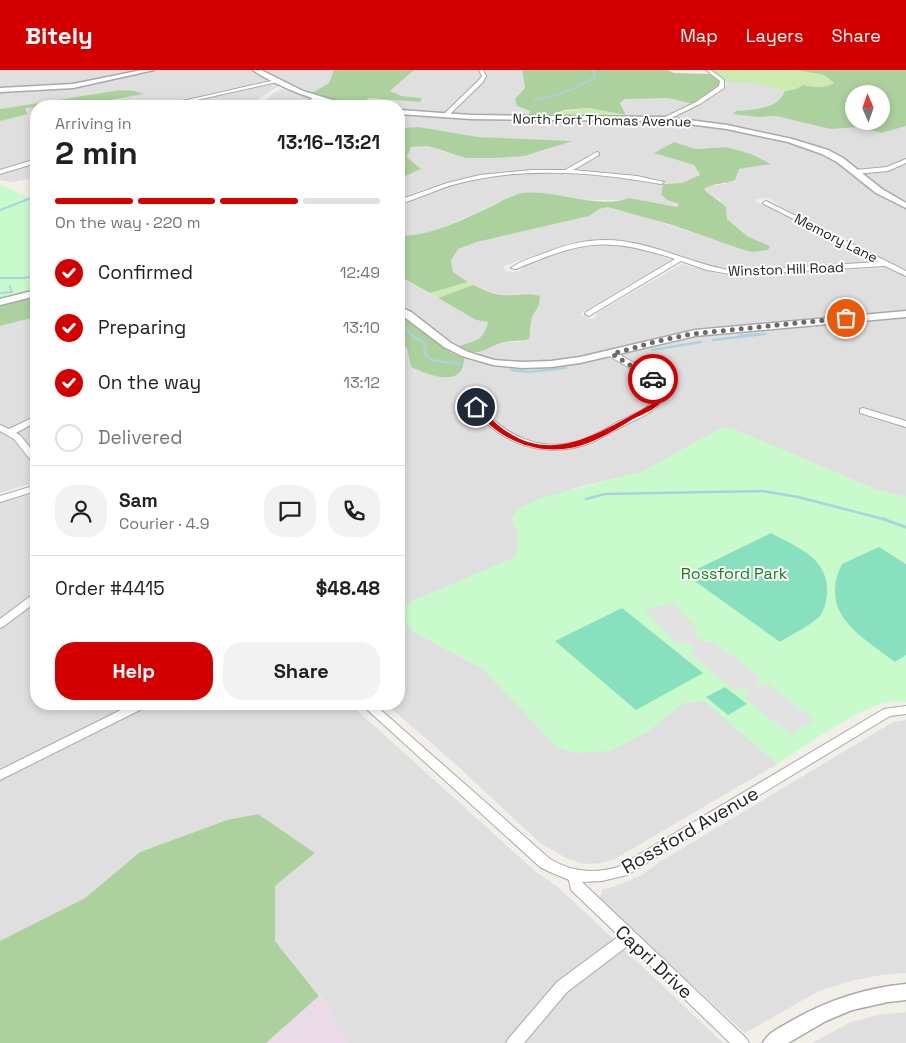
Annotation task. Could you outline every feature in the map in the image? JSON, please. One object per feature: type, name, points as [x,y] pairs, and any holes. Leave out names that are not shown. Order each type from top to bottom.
[{"type":"street","points":[[0,90],[73,86],[138,71],[151,70]]},
{"type":"street","points":[[256,70],[276,81],[324,100]]},
{"type":"street","points":[[445,116],[481,81],[484,76],[481,70]]},
{"type":"street","points":[[666,119],[698,103],[722,87],[722,81],[708,70]]},
{"type":"street","points":[[191,100],[276,81]]},
{"type":"street","name":"North Fort Thomas Avenue","points":[[405,113],[445,116],[666,119],[704,123],[799,143],[830,154],[879,191],[906,206]]},
{"type":"street","points":[[564,172],[597,154]]},
{"type":"street","points":[[855,172],[888,169],[906,161]]},
{"type":"street","points":[[0,172],[30,164]]},
{"type":"street","points":[[405,200],[457,181],[514,172],[564,172],[626,176],[661,182]]},
{"type":"street","name":"Memory Lane","points":[[766,203],[906,274]]},
{"type":"street","name":"Winston Hill Road","points":[[514,268],[570,245],[594,241],[632,244],[720,271],[742,274],[887,264]]},
{"type":"street","points":[[589,314],[680,259]]},
{"type":"street","points":[[0,302],[30,294]]},
{"type":"street","points":[[405,314],[455,350],[490,361],[512,364],[550,364],[612,354],[654,342],[695,334],[906,314]]},
{"type":"street","points":[[476,407],[484,419],[501,432],[528,444],[556,448],[568,447],[589,440],[649,409],[660,399],[660,387],[650,376],[612,354]]},
{"type":"street","points":[[863,411],[906,424]]},
{"type":"street","points":[[11,432],[30,422]]},
{"type":"street","points":[[0,428],[11,432],[17,437],[30,453]]},
{"type":"street","points":[[0,499],[30,490]]},
{"type":"street","points":[[0,624],[30,602]]},
{"type":"street","points":[[0,775],[130,710]]},
{"type":"street","name":"Rossford Avenue","points":[[374,710],[545,863],[555,870],[575,876],[601,877],[622,870],[881,716],[895,711],[906,710]]},
{"type":"street","name":"Capri Drive","points":[[575,876],[576,886],[628,938],[741,1043]]},
{"type":"street","points":[[514,1043],[562,987],[628,938]]},
{"type":"street","points":[[772,1043],[811,1018],[846,1003],[866,997],[906,992]]},
{"type":"shaded area","points":[[0,70],[144,70],[82,83],[0,90]]},
{"type":"shaded area","points":[[156,70],[250,70],[269,80],[185,100],[110,100],[144,94],[120,90],[57,100],[30,100],[30,104],[0,109],[0,92],[64,87]]},
{"type":"shaded area","points":[[260,70],[334,70],[329,83],[310,94]]},
{"type":"shaded area","points":[[414,70],[522,70],[525,89],[518,106],[530,111],[525,116],[405,111],[405,101],[420,102],[422,98],[402,96],[390,91]]},
{"type":"shaded area","points":[[726,82],[751,82],[785,91],[782,98],[763,109],[736,111],[758,117],[776,116],[845,127],[845,130],[870,130],[882,133],[906,126],[906,203],[802,142],[673,117],[715,95],[727,85]]},
{"type":"shaded area","points":[[271,83],[280,85],[258,100],[194,100]]},
{"type":"shaded area","points":[[286,87],[311,99],[266,100],[273,93]]},
{"type":"shaded area","points":[[645,97],[668,98],[693,104],[661,117],[630,117],[626,115],[620,102],[625,99]]},
{"type":"shaded area","points":[[370,98],[395,100],[366,100]]},
{"type":"shaded area","points":[[30,107],[30,162],[0,170],[0,121]]},
{"type":"shaded area","points":[[405,114],[448,118],[680,121],[794,143],[815,150],[835,160],[872,189],[906,209],[906,271],[778,205],[770,199],[761,198],[755,201],[770,207],[872,261],[868,263],[733,271],[724,270],[652,247],[609,239],[569,243],[504,266],[505,271],[518,272],[526,265],[570,248],[606,243],[635,247],[671,260],[580,314],[592,319],[597,316],[597,313],[682,264],[722,275],[886,268],[906,277],[906,311],[672,334],[601,353],[555,361],[530,363],[493,360],[470,353],[478,353],[505,342],[521,342],[531,331],[532,317],[539,305],[533,294],[504,295],[494,293],[473,285],[453,272],[451,261],[458,249],[477,242],[589,216],[599,209],[614,207],[752,252],[770,246],[747,236],[727,219],[726,207],[719,199],[708,195],[704,189],[709,186],[725,184],[739,169],[770,163],[726,147],[696,149],[674,142],[655,153],[694,165],[700,175],[682,183],[664,183],[660,179],[574,171],[505,171],[450,182],[405,197],[405,176],[421,169],[407,157],[410,147],[428,146],[447,153],[535,153],[572,141],[478,137],[419,127],[405,128]]},
{"type":"shaded area","points":[[30,165],[30,179],[13,182],[0,180],[0,173]]},
{"type":"shaded area","points":[[536,173],[602,176],[640,180],[664,185],[661,194],[667,200],[679,204],[677,207],[629,198],[623,200],[591,200],[533,193],[514,195],[432,233],[405,236],[405,202],[457,183],[509,174]]},
{"type":"shaded area","points":[[405,279],[476,320],[488,322],[480,339],[459,346],[405,309]]},
{"type":"shaded area","points":[[906,317],[906,497],[875,489],[733,429],[721,428],[642,472],[575,488],[512,518],[519,537],[516,557],[413,601],[405,607],[405,346],[464,363],[464,358],[504,366],[537,367],[596,360],[665,341],[837,322]]},
{"type":"shaded area","points":[[30,318],[30,484],[0,493],[0,326]]},
{"type":"shaded area","points":[[30,495],[30,710],[357,710],[536,872],[558,887],[723,1043],[349,1043],[331,1010],[275,941],[275,886],[315,853],[258,814],[227,820],[140,852],[85,898],[0,941],[0,503]]},
{"type":"shaded area","points":[[673,603],[698,630],[693,634],[705,642],[713,641],[761,678],[756,683],[758,685],[762,686],[767,683],[815,720],[791,735],[743,697],[749,692],[748,690],[742,688],[735,691],[689,653],[694,651],[694,648],[686,642],[677,644],[644,610]]},
{"type":"shaded area","points":[[405,622],[416,633],[483,669],[557,747],[647,732],[683,703],[705,701],[777,764],[613,860],[583,864],[568,859],[540,843],[461,769],[393,710],[405,710]]},
{"type":"shaded area","points":[[906,720],[906,973],[881,975],[851,981],[819,991],[745,1033],[602,903],[600,896],[603,889],[616,886],[642,875],[658,863],[893,722]]},
{"type":"shaded area","points":[[319,996],[331,1010],[349,1043],[266,1043]]},
{"type":"shaded area","points":[[906,1012],[906,1043],[812,1043],[851,1022],[878,1015]]},
{"type":"green space","points":[[334,70],[414,70],[390,91],[402,96],[422,98],[420,102],[370,98],[366,100],[332,100],[310,94],[329,83]]},
{"type":"green space","points":[[522,70],[667,70],[674,73],[710,74],[720,82],[720,86],[693,104],[668,98],[625,99],[620,103],[626,115],[589,108],[565,110],[553,114],[529,114],[530,111],[517,106],[515,99],[525,88]]},
{"type":"green space","points":[[712,70],[796,70],[824,75],[834,83],[823,87],[803,85],[796,89],[785,91],[751,82],[726,82]]},
{"type":"green space","points":[[796,70],[906,70],[906,126],[882,133],[870,130],[890,130],[890,85],[845,85],[845,128],[831,129],[776,116],[758,117],[733,114],[736,111],[757,109],[771,105],[785,91],[796,89],[803,85],[823,87],[834,83],[824,75]]},
{"type":"green space","points":[[120,90],[144,94],[110,100],[57,100]]},
{"type":"green space","points":[[30,104],[30,108],[25,109],[28,114],[0,121],[0,109]]},
{"type":"green space","points":[[589,108],[630,117],[525,116]]},
{"type":"green space","points":[[419,127],[478,137],[573,141],[524,156],[495,158],[466,158],[428,146],[411,147],[407,157],[421,169],[405,176],[405,128]]},
{"type":"green space","points":[[674,142],[696,149],[726,147],[751,154],[771,164],[739,169],[735,180],[704,189],[726,207],[727,219],[747,236],[770,246],[768,250],[752,252],[744,250],[672,225],[608,207],[599,209],[589,216],[477,242],[458,249],[451,261],[453,272],[468,282],[430,293],[405,279],[405,236],[424,233],[447,226],[519,194],[550,194],[603,202],[629,198],[677,207],[679,204],[667,200],[661,194],[663,185],[659,184],[682,183],[700,175],[694,165],[654,153]]},
{"type":"green space","points":[[0,184],[30,198],[30,292],[0,299]]},
{"type":"green space","points":[[468,282],[473,285],[438,298],[430,293]]},
{"type":"green space","points":[[473,285],[500,295],[531,294],[540,296],[539,305],[532,317],[529,339],[504,342],[480,352],[471,352],[459,346],[478,339],[484,333],[488,322],[476,320],[438,298]]},
{"type":"green space","points":[[30,298],[30,318],[0,326],[0,305]]},
{"type":"green space","points":[[405,318],[452,353],[464,358],[462,368],[458,374],[451,377],[435,376],[426,373],[411,367],[405,346]]},
{"type":"green space","name":"Rossford Park","points":[[721,428],[733,429],[875,489],[906,497],[906,702],[890,702],[863,711],[832,728],[777,764],[705,701],[683,703],[647,732],[610,751],[574,753],[557,747],[483,669],[416,633],[405,622],[405,607],[413,601],[516,557],[519,537],[512,518],[516,510],[541,498],[642,472]]},
{"type":"green space","points":[[771,533],[801,549],[818,563],[827,582],[827,598],[821,615],[780,642],[689,577],[689,573]]},
{"type":"green space","points":[[879,547],[906,564],[906,655],[895,662],[846,622],[839,610],[835,597],[836,581],[842,564]]},
{"type":"green space","points":[[622,608],[703,673],[636,710],[555,641]]},
{"type":"green space","points":[[725,687],[747,704],[728,715],[706,697]]},
{"type":"green space","points":[[258,814],[315,853],[275,886],[275,941],[319,996],[266,1043],[0,1043],[0,941],[85,898],[140,852],[227,820]]},
{"type":"waterway","points":[[535,100],[559,95],[581,85],[595,77],[593,70]]},
{"type":"waterway","points":[[0,210],[30,198]]},
{"type":"waterway","points":[[0,278],[30,277]]},
{"type":"waterway","points":[[0,293],[12,292],[10,286]]},
{"type":"waterway","points":[[405,326],[411,334]]},
{"type":"waterway","points":[[411,334],[424,343],[426,356],[432,360],[459,364]]},
{"type":"waterway","points":[[713,340],[763,334]]},
{"type":"waterway","points":[[741,335],[763,334]]},
{"type":"waterway","points":[[652,350],[701,342]]},
{"type":"waterway","points":[[511,370],[528,372],[566,368]]},
{"type":"waterway","points":[[586,499],[605,494],[763,491],[798,497],[887,520]]},
{"type":"waterway","points":[[883,519],[906,527]]},
{"type":"way so far","points":[[653,379],[612,354],[677,336],[846,318]]},
{"type":"route","points":[[476,407],[484,419],[501,432],[520,442],[546,447],[568,447],[589,440],[656,404],[660,399],[661,393],[660,387],[653,379]]}]
